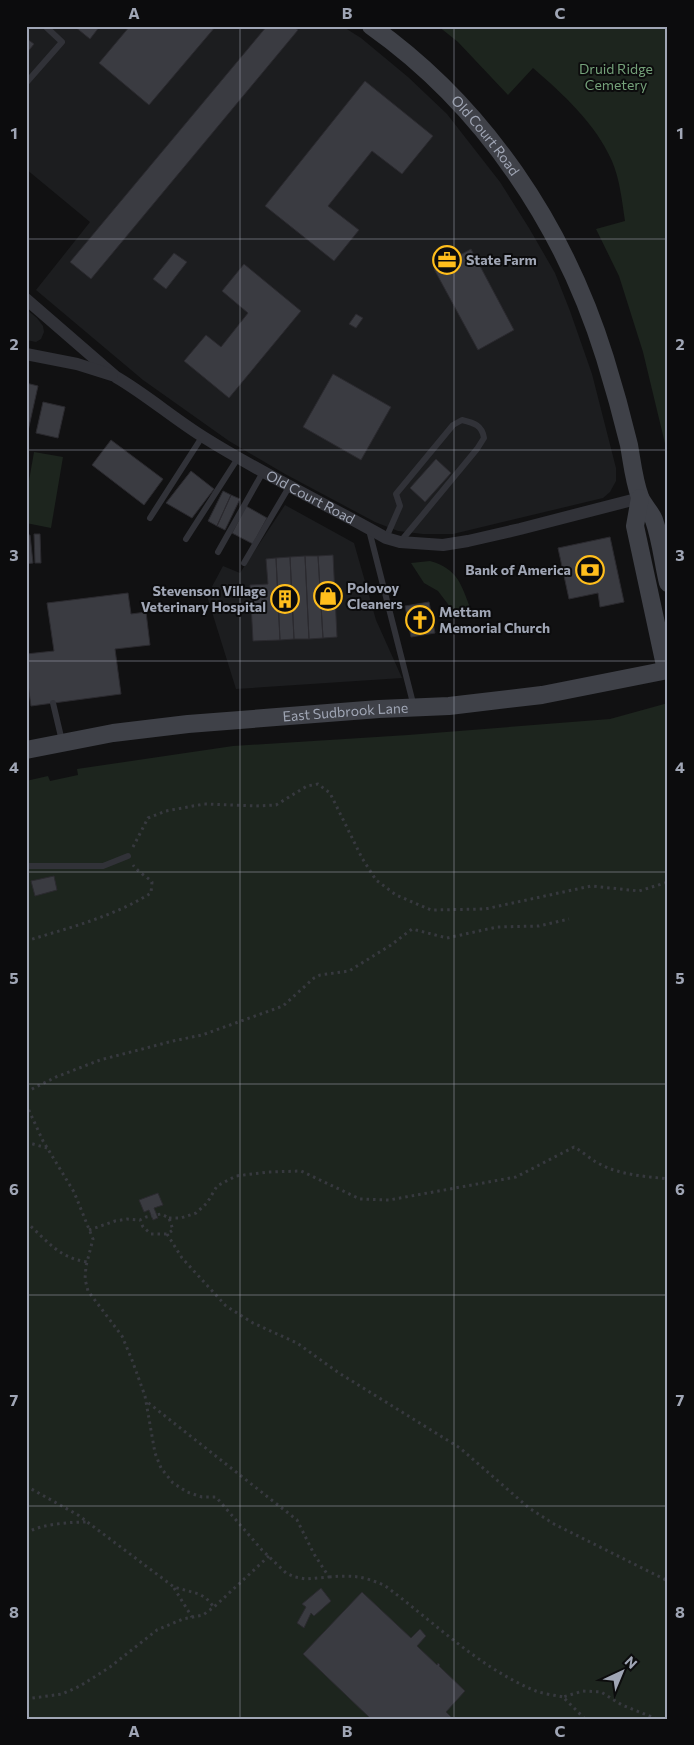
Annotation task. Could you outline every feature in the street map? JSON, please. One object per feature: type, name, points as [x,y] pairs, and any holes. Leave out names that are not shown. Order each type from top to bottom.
[{"type":"main road","name":"Old Court Road","points":[[371,26],[428,72],[462,108],[512,167],[541,211],[578,285],[605,357],[624,427],[640,498],[654,519],[668,583]]},
{"type":"main road","name":"Old Court Road","points":[[640,498],[635,526],[667,670]]},
{"type":"main road","name":"East Sudbrook Lane","points":[[26,750],[113,733],[208,722],[449,706],[542,695],[667,670]]},
{"type":"street","name":"Old Court Road","points":[[26,299],[116,377],[130,384],[202,436],[289,487],[386,538],[400,542],[443,544],[468,541],[640,498]]},
{"type":"street","points":[[26,354],[77,364],[116,377]]},
{"type":"lane","points":[[26,82],[62,42],[45,26]]},
{"type":"lane","points":[[386,538],[400,506],[396,494],[453,425],[462,420],[480,426],[484,438],[477,449],[400,542]]},
{"type":"lane","points":[[150,518],[202,436]]},
{"type":"lane","points":[[186,538],[238,458]]},
{"type":"lane","points":[[218,552],[263,472]]},
{"type":"lane","points":[[244,563],[289,487]]},
{"type":"lane","points":[[369,528],[414,707]]},
{"type":"lane","points":[[53,703],[62,742]]},
{"type":"lane","points":[[26,866],[103,866],[128,856]]},
{"type":"path","points":[[26,941],[99,917],[141,900],[151,893],[152,882],[145,875],[137,871],[128,856],[148,818],[166,811],[204,804],[256,806],[276,804],[307,786],[318,784],[330,793],[362,858],[376,880],[396,895],[431,910],[485,909],[591,886],[639,891],[668,882]]},
{"type":"path","points":[[26,1092],[56,1077],[100,1060],[173,1040],[202,1035],[283,1006],[314,978],[320,975],[349,972],[412,929],[447,938],[497,927],[539,926],[569,919]]},
{"type":"path","points":[[26,1104],[47,1148],[74,1192],[93,1239],[85,1279],[88,1291],[122,1336],[146,1401],[155,1453],[161,1468],[173,1483],[187,1492],[202,1497],[216,1497],[269,1556],[286,1573],[294,1577],[306,1579],[350,1575],[367,1578],[384,1586],[487,1664],[509,1678],[538,1691],[563,1697],[583,1691],[601,1692],[622,1705],[657,1719]]},
{"type":"path","points":[[26,1142],[47,1148]]},
{"type":"path","points":[[89,1230],[115,1221],[127,1219],[140,1220],[161,1214],[168,1218],[181,1218],[196,1213],[207,1203],[217,1186],[236,1176],[268,1172],[301,1171],[360,1199],[389,1200],[516,1178],[574,1147],[596,1162],[627,1174],[668,1180]]},
{"type":"path","points":[[140,1220],[143,1227],[151,1234],[167,1234],[173,1230],[168,1218]]},
{"type":"path","points":[[26,1222],[60,1254],[74,1260],[87,1262]]},
{"type":"path","points":[[167,1234],[182,1258],[226,1306],[253,1324],[297,1343],[339,1374],[460,1448],[529,1508],[554,1524],[668,1582]]},
{"type":"path","points":[[146,1401],[297,1520],[314,1554],[329,1577]]},
{"type":"path","points":[[26,1486],[87,1522],[174,1587],[199,1594],[214,1607]]},
{"type":"path","points":[[26,1533],[52,1525],[87,1522]]},
{"type":"path","points":[[26,1699],[62,1694],[80,1686],[110,1667],[169,1623],[203,1615],[269,1556]]},
{"type":"path","points":[[174,1587],[192,1617]]},
{"type":"path","points":[[563,1697],[585,1719]]},
{"type":"shaded area","points":[[26,26],[342,26],[361,38],[408,77],[447,114],[500,182],[555,273],[592,374],[616,468],[616,481],[610,492],[603,498],[453,534],[423,534],[398,531],[375,522],[285,474],[229,441],[143,380],[36,290],[90,222],[26,169]]},
{"type":"shaded area","points":[[26,309],[43,326],[44,332],[41,339],[36,342],[26,340]]},
{"type":"shaded area","points":[[285,505],[354,543],[376,620],[402,678],[236,689],[207,596],[223,566],[240,573]]},
{"type":"green space","name":"Druid Ridge Cemetery","points":[[438,26],[668,26],[668,456],[643,352],[619,276],[596,229],[625,221],[617,176],[605,147],[578,110],[533,68],[508,95],[458,42]]},
{"type":"green space","points":[[34,452],[63,457],[51,528],[26,523],[26,498]]},
{"type":"green space","points":[[430,561],[447,568],[453,573],[461,585],[471,610],[457,616],[438,591],[424,583],[411,563]]},
{"type":"green space","points":[[668,703],[668,1719],[26,1719],[26,781],[48,776],[50,781],[78,775],[77,769],[233,746],[408,735],[610,719]]},
{"type":"building","points":[[74,26],[100,26],[90,39]]},
{"type":"building","points":[[130,26],[216,26],[149,105],[99,63]]},
{"type":"building","points":[[267,26],[293,26],[298,30],[91,279],[70,262]]},
{"type":"building","points":[[26,38],[34,44],[26,54]]},
{"type":"building","points":[[365,81],[433,136],[402,174],[372,151],[328,206],[359,230],[334,261],[265,206]]},
{"type":"building","points":[[471,249],[514,330],[478,350],[434,269]]},
{"type":"building","points":[[174,253],[187,262],[166,289],[153,279]]},
{"type":"building","points":[[244,264],[301,311],[229,398],[184,361],[206,335],[221,347],[248,313],[222,291]]},
{"type":"building","points":[[356,314],[363,318],[356,328],[349,324]]},
{"type":"building","points":[[333,374],[391,407],[361,460],[303,427]]},
{"type":"building","points":[[26,383],[38,386],[26,440]]},
{"type":"building","points":[[43,402],[65,407],[58,438],[36,433]]},
{"type":"building","points":[[111,440],[163,479],[144,505],[92,465]]},
{"type":"building","points":[[436,459],[451,473],[425,502],[410,488]]},
{"type":"building","points":[[191,471],[214,489],[192,518],[166,503]]},
{"type":"building","points":[[223,491],[231,495],[217,526],[208,521]]},
{"type":"building","points":[[231,495],[240,499],[225,530],[217,526]]},
{"type":"building","points":[[246,506],[267,518],[253,544],[232,533]]},
{"type":"building","points":[[34,534],[40,534],[41,563],[35,563]]},
{"type":"building","points":[[26,535],[30,535],[33,563],[26,564]]},
{"type":"building","name":"Bank of America","points":[[610,537],[624,602],[600,607],[598,593],[569,599],[558,548]]},
{"type":"building","name":"Polovoy Cleaners","points":[[333,555],[337,637],[323,638],[318,556]]},
{"type":"building","points":[[305,556],[309,639],[294,639],[290,557]]},
{"type":"building","points":[[305,556],[318,556],[323,638],[309,639]]},
{"type":"building","name":"Stevenson Village Veterinary Hospital","points":[[290,557],[294,639],[280,640],[276,558]]},
{"type":"building","points":[[276,558],[280,640],[253,641],[250,585],[268,584],[266,559]]},
{"type":"building","points":[[128,593],[131,614],[146,612],[150,645],[115,649],[121,694],[31,706],[26,670],[26,654],[54,651],[47,603]]},
{"type":"building","name":"Mettam Memorial Church","points":[[429,602],[435,633],[411,637],[405,606]]},
{"type":"building","points":[[54,876],[57,890],[35,896],[31,881]]},
{"type":"building","points":[[158,1193],[163,1205],[154,1208],[158,1218],[153,1220],[149,1210],[144,1212],[139,1200]]},
{"type":"building","points":[[321,1588],[331,1601],[314,1616],[311,1613],[304,1628],[297,1623],[306,1607],[302,1604]]},
{"type":"building","points":[[362,1592],[411,1638],[420,1629],[426,1636],[417,1646],[437,1665],[438,1663],[465,1691],[446,1712],[453,1719],[371,1719],[303,1654]]},
{"type":"place","name":"State Farm","points":[[447,260]]},
{"type":"place","name":"Bank of America","points":[[590,570]]},
{"type":"place","name":"Polovoy Cleaners","points":[[328,596]]},
{"type":"place","name":"Stevenson Village Veterinary Hospital","points":[[285,599]]},
{"type":"place","name":"Mettam Memorial Church","points":[[420,620]]}]
